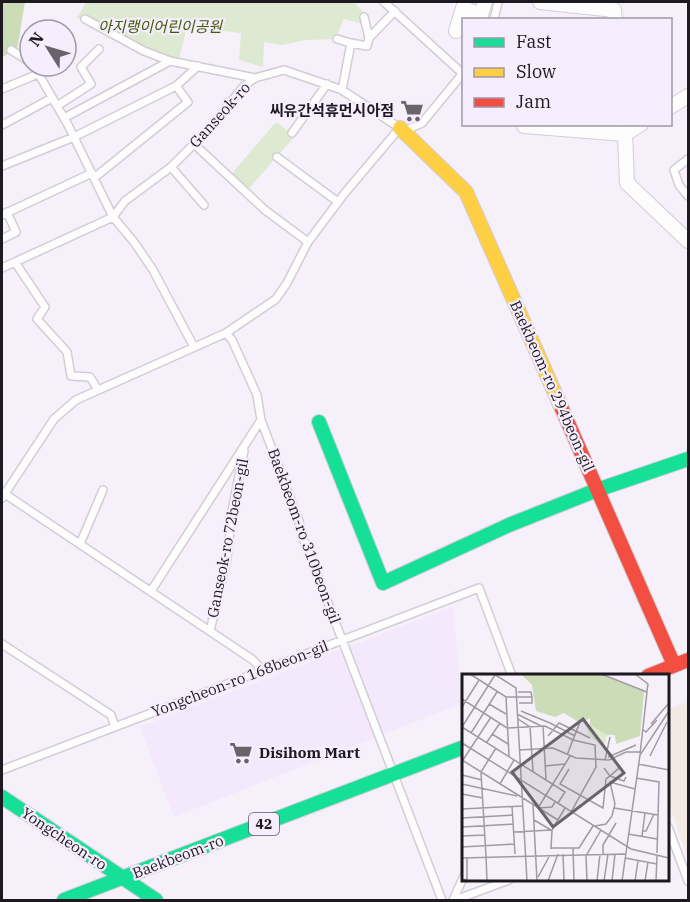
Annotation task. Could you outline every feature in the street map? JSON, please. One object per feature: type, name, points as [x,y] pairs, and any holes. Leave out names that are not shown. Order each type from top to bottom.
[{"type":"street","points":[[456,31],[463,8],[481,15],[485,2]]},
{"type":"street","points":[[540,2],[614,10],[615,18]]},
{"type":"street","points":[[672,106],[688,96]]},
{"type":"street","points":[[524,126],[625,129],[627,183],[688,241]]},
{"type":"street","name":"Baekbeom-ro 294beon-gil","points":[[400,128],[466,192],[674,665]]},
{"type":"street","points":[[319,422],[383,583],[508,525],[597,490],[688,459]]},
{"type":"street","points":[[651,674],[688,660]]},
{"type":"street","name":"Baekbeom-ro","points":[[64,900],[462,748]]},
{"type":"street","name":"Yongcheon-ro","points":[[2,797],[156,900]]},
{"type":"lane","points":[[384,2],[462,71]]},
{"type":"lane","points":[[494,18],[498,2]]},
{"type":"lane","points":[[369,38],[395,11]]},
{"type":"lane","points":[[337,39],[367,46],[369,38],[364,17]]},
{"type":"lane","points":[[86,19],[144,51],[170,61],[255,78]]},
{"type":"lane","points":[[342,90],[351,43]]},
{"type":"lane","points":[[57,106],[91,84],[81,67],[99,49]]},
{"type":"lane","points":[[11,50],[18,54]]},
{"type":"lane","points":[[64,118],[170,61]]},
{"type":"lane","points":[[2,166],[74,137],[176,86],[198,66]]},
{"type":"lane","name":"Ganseok-ro","points":[[3,265],[15,262],[113,216],[125,201],[171,167],[244,86],[255,78],[284,70],[327,84],[342,90],[400,128]]},
{"type":"lane","points":[[2,494],[54,419],[76,400],[226,333],[276,298],[287,283],[308,242],[338,202],[400,128],[409,129],[422,123],[462,73]]},
{"type":"lane","points":[[2,89],[28,78]]},
{"type":"lane","points":[[40,78],[64,118],[113,216],[153,270],[194,347]]},
{"type":"lane","points":[[292,134],[327,84]]},
{"type":"lane","points":[[2,239],[16,232],[4,214],[93,176],[188,102],[176,86]]},
{"type":"lane","points":[[2,125],[52,98]]},
{"type":"lane","points":[[194,144],[265,210],[308,242]]},
{"type":"lane","points":[[277,157],[338,202]]},
{"type":"lane","points":[[688,159],[674,170],[679,185],[688,196]]},
{"type":"lane","points":[[171,167],[204,205]]},
{"type":"lane","points":[[15,262],[45,308],[38,319],[68,351],[70,376],[90,377],[98,390]]},
{"type":"lane","name":"Baekbeom-ro 310beon-gil","points":[[226,333],[232,340],[256,395],[261,420],[299,521],[303,538],[392,774]]},
{"type":"lane","name":"Ganseok-ro 72beon-gil","points":[[151,591],[261,420]]},
{"type":"lane","name":"Ganseok-ro 72beon-gil","points":[[210,631],[227,558],[232,511],[246,445]]},
{"type":"lane","points":[[80,543],[103,490]]},
{"type":"lane","name":"Ganseok-ro 72beon-gil","points":[[2,494],[80,543],[253,660],[262,670]]},
{"type":"lane","name":"Yongcheon-ro 168beon-gil","points":[[2,770],[479,588],[512,674]]},
{"type":"lane","points":[[2,644],[111,715],[116,727]]},
{"type":"lane","points":[[392,774],[442,900]]},
{"type":"lane","points":[[669,830],[688,881]]},
{"type":"lane","points":[[454,900],[462,881]]},
{"type":"lane","points":[[454,900],[504,881]]},
{"type":"shaded area","points":[[453,607],[462,703],[174,817],[140,727]]},
{"type":"shaded area","points":[[688,702],[688,859],[669,803],[669,709]]},
{"type":"green space","points":[[2,2],[25,2],[22,18],[18,18],[17,50],[2,57]]},
{"type":"green space","name":"아지랭이어린이공원","points":[[86,2],[354,2],[365,14],[363,24],[344,19],[335,39],[306,40],[282,45],[264,42],[263,67],[239,60],[241,33],[187,27],[179,59],[144,51],[77,18]]},
{"type":"green space","points":[[276,122],[295,136],[245,193],[228,178]]},
{"type":"traffic: fast","points":[[319,422],[383,583],[509,525],[597,490],[688,459]]},
{"type":"traffic: fast","points":[[64,900],[462,748]]},
{"type":"traffic: fast","points":[[2,797],[156,900]]},
{"type":"traffic: slow","points":[[400,128],[466,192],[562,409]]},
{"type":"traffic: jam","points":[[562,409],[674,665]]},
{"type":"traffic: jam","points":[[653,674],[688,660]]},
{"type":"place","name":"씨유간석휴먼시아점","points":[[412,111]]},
{"type":"place","name":"Disihom Mart","points":[[241,753]]}]
